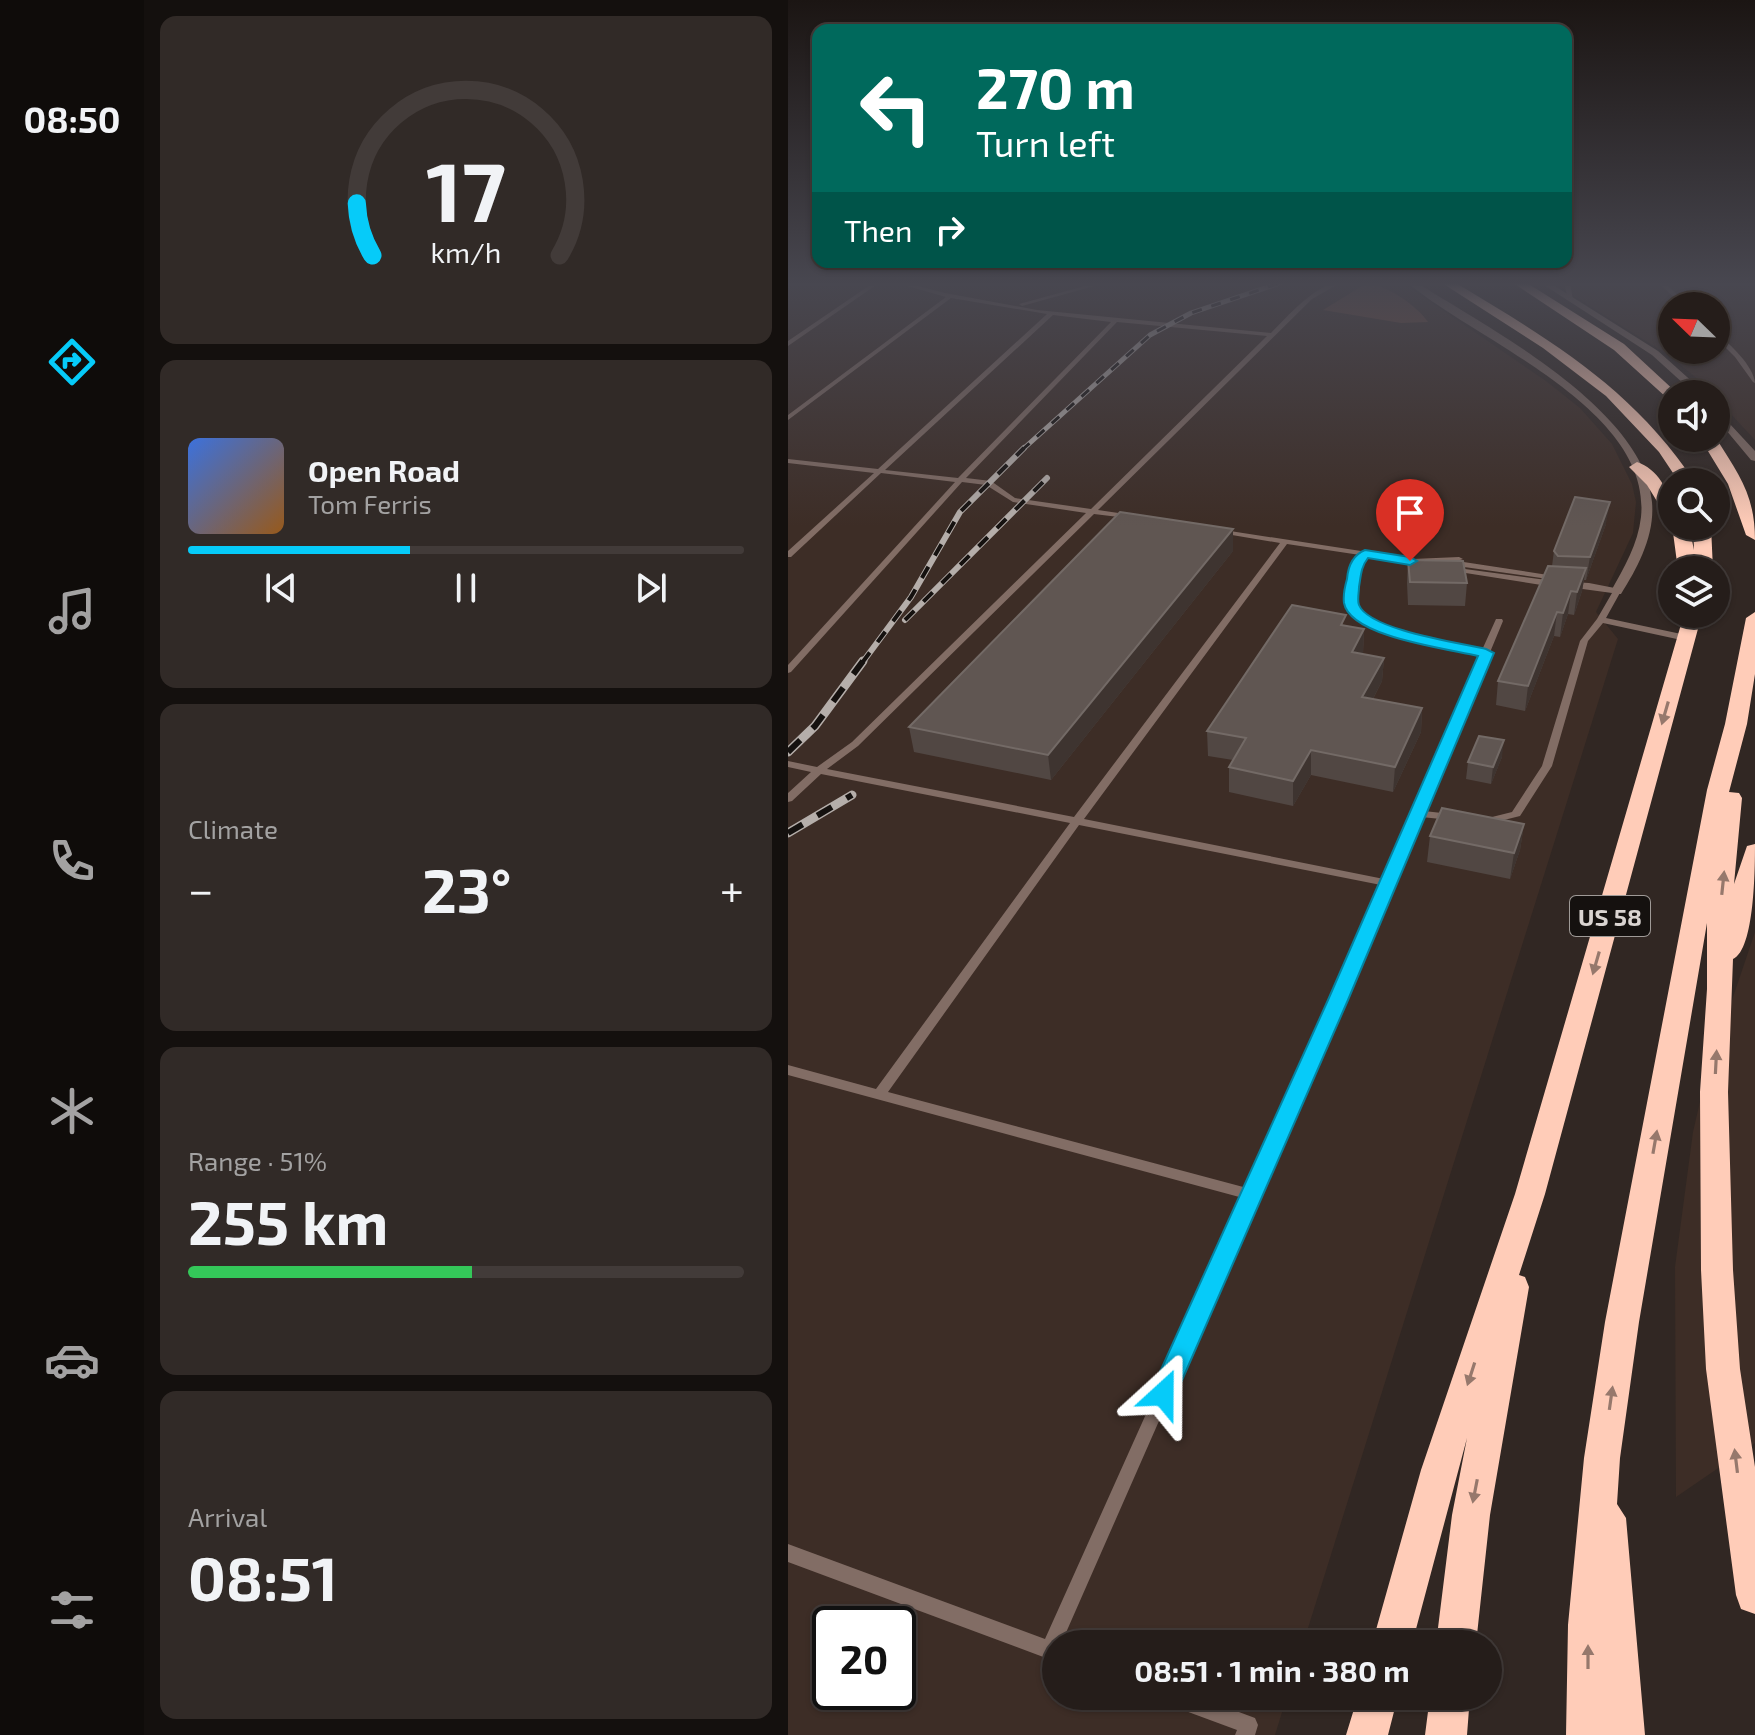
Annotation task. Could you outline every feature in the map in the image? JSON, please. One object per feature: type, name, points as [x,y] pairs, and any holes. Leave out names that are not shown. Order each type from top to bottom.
[{"type":"highway","points":[[1571,364],[1622,401],[1664,445],[1678,468]]},
{"type":"highway","points":[[1638,364],[1658,382]]},
{"type":"highway","points":[[1718,452],[1742,498],[1755,535]]},
{"type":"highway","points":[[1720,452],[1755,494]]},
{"type":"highway","points":[[1636,462],[1658,490]]},
{"type":"highway","points":[[1755,618],[1736,724],[1719,914],[1720,989],[1714,1092],[1717,1270],[1723,1369],[1755,1595]]},
{"type":"highway","name":"US 58","points":[[1458,1630],[1471,1515],[1530,1194],[1684,628]]},
{"type":"highway","points":[[1587,1735],[1588,1625],[1602,1458],[1622,1322],[1718,790],[1736,724]]},
{"type":"highway","points":[[1720,989],[1755,851]]},
{"type":"highway","points":[[1396,1630],[1439,1470],[1530,1194]]},
{"type":"highway","points":[[1602,1458],[1624,1735]]},
{"type":"highway","points":[[1367,1735],[1374,1710]]},
{"type":"highway","points":[[1446,1735],[1449,1710]]},
{"type":"street","points":[[1532,364],[1582,400],[1636,462],[1647,503],[1646,527],[1632,566],[1617,591]]},
{"type":"street","points":[[1667,364],[1685,380]]},
{"type":"street","points":[[1730,429],[1755,458]]},
{"type":"lane","points":[[788,418],[860,364]]},
{"type":"lane","points":[[788,555],[996,364]]},
{"type":"lane","points":[[788,670],[960,480],[1073,364]]},
{"type":"lane","points":[[788,799],[819,770],[855,744],[1243,364]]},
{"type":"lane","points":[[1743,364],[1755,381]]},
{"type":"lane","points":[[788,461],[988,483],[1013,500],[1138,518]]},
{"type":"lane","points":[[1212,530],[1410,561],[1473,564],[1617,591],[1601,620],[1584,641],[1547,766],[1516,814],[1494,822],[1479,820]]},
{"type":"lane","points":[[879,1094],[1285,541]]},
{"type":"lane","points":[[1365,554],[1355,566],[1350,602],[1364,620],[1397,634],[1486,653]]},
{"type":"lane","points":[[1410,561],[1480,559],[1556,575]]},
{"type":"lane","points":[[1410,561],[1471,580],[1524,589],[1596,587]]},
{"type":"lane","points":[[1569,579],[1596,587]]},
{"type":"lane","points":[[1601,620],[1658,621]]},
{"type":"lane","points":[[1063,1630],[1499,621]]},
{"type":"lane","points":[[788,764],[1388,883]]},
{"type":"lane","points":[[1418,813],[1464,818]]},
{"type":"lane","points":[[788,1070],[1251,1195]]},
{"type":"lane","points":[[788,1553],[1042,1648]]},
{"type":"lane","points":[[1208,1710],[1248,1725],[1245,1735]]},
{"type":"shaded area","points":[[788,364],[1521,364],[1580,408],[1612,444],[1632,484],[1636,502],[1633,533],[1596,612],[1618,639],[1307,1630],[1042,1630],[1042,1710],[1283,1710],[1275,1735],[788,1735]]},
{"type":"shaded area","points":[[1679,364],[1755,364],[1755,440],[1730,413],[1730,380],[1699,380]]},
{"type":"shaded area","points":[[1755,932],[1755,1443],[1676,1497],[1675,1267],[1693,1132],[1705,1080]]},
{"type":"building","points":[[1575,497],[1610,502],[1590,557],[1558,556],[1554,551]]},
{"type":"building","points":[[1120,512],[1233,529],[1048,755],[909,727]]},
{"type":"building","points":[[1408,560],[1463,561],[1467,583],[1410,582]]},
{"type":"building","points":[[1548,566],[1586,568],[1577,592],[1571,591],[1563,613],[1557,612],[1528,686],[1498,681]]},
{"type":"building","points":[[1292,605],[1346,615],[1341,625],[1364,629],[1352,652],[1384,658],[1362,697],[1422,708],[1395,767],[1311,750],[1293,781],[1229,767],[1246,738],[1207,731]]},
{"type":"building","points":[[1479,736],[1504,740],[1493,767],[1468,762]]},
{"type":"building","points":[[1442,808],[1524,824],[1514,853],[1430,836]]},
{"type":"railway","points":[[1022,450],[1118,364]]},
{"type":"railway","points":[[862,663],[911,597],[960,512],[1022,450]]},
{"type":"railway","points":[[905,620],[1047,478]]},
{"type":"railway","points":[[788,752],[815,726],[863,661]]},
{"type":"railway","points":[[788,833],[852,795]]},
{"type":"route","points":[[1163,1394],[1338,1000],[1486,653],[1397,634],[1377,627],[1354,611],[1350,602],[1355,566],[1365,554],[1410,561]]}]
